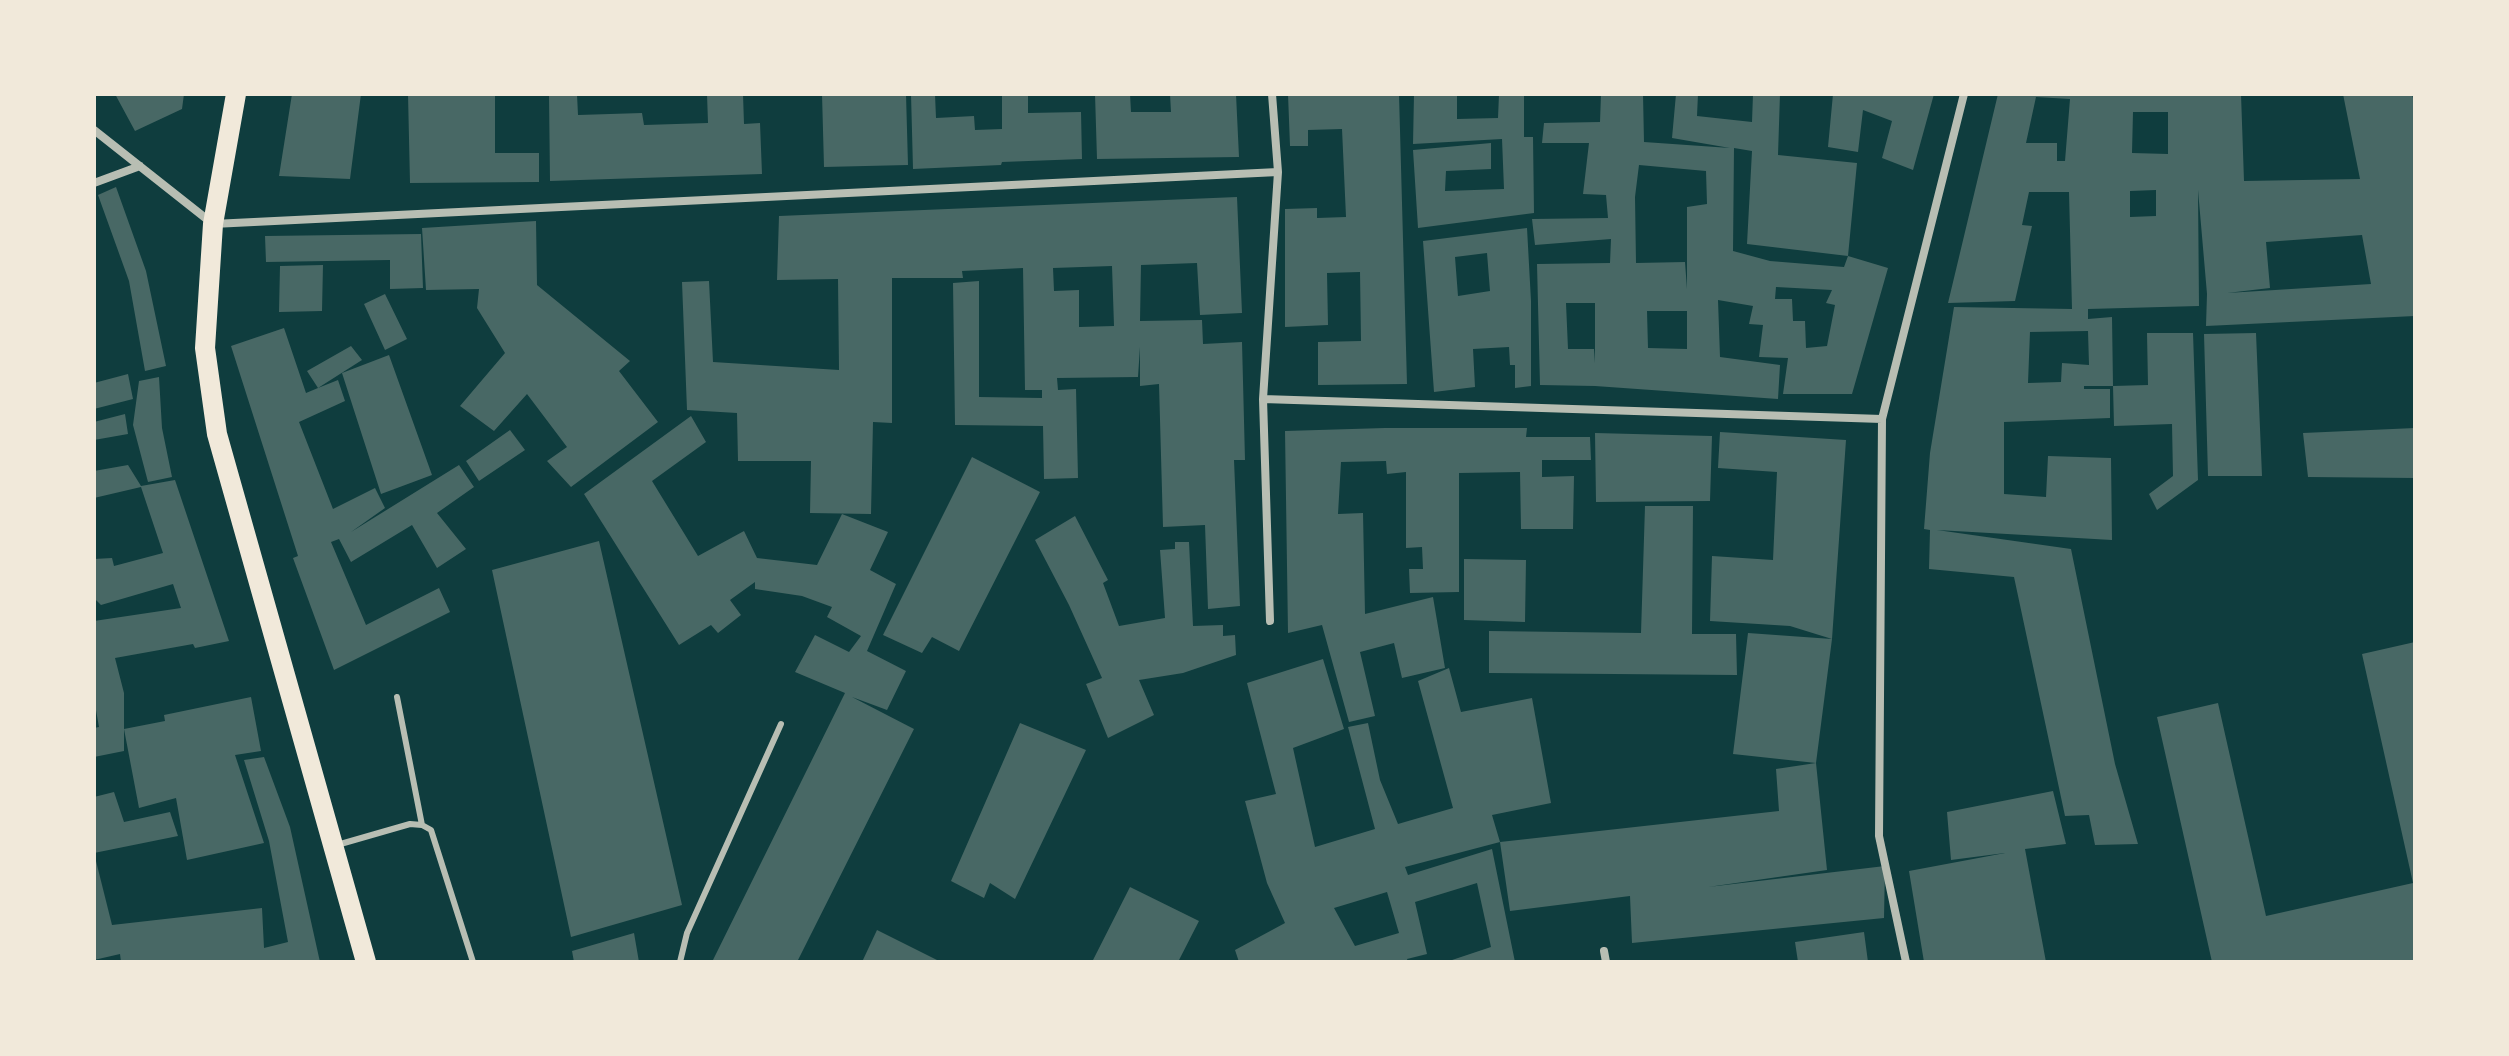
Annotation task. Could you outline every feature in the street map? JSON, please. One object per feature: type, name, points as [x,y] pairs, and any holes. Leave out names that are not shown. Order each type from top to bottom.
[{"type":"main road","points":[[236,94],[213,224],[205,348],[217,434],[366,962]]},
{"type":"street","points":[[1270,621],[1263,399],[1278,172],[1272,94]]},
{"type":"street","points":[[1906,962],[1879,836],[1882,419],[1964,94]]},
{"type":"street","points":[[94,130],[213,224],[1278,172]]},
{"type":"street","points":[[94,183],[140,166]]},
{"type":"street","points":[[1263,399],[1882,419]]},
{"type":"street","points":[[1604,951],[1606,962]]},
{"type":"lane","points":[[397,697],[422,825]]},
{"type":"lane","points":[[680,962],[687,933],[781,724]]},
{"type":"lane","points":[[334,846],[410,824],[431,830],[473,962]]},
{"type":"building","points":[[115,94],[184,94],[182,109],[135,131]]},
{"type":"building","points":[[292,94],[361,94],[350,179],[279,176]]},
{"type":"building","points":[[408,94],[495,94],[495,153],[539,153],[539,182],[410,183]]},
{"type":"building","points":[[549,94],[577,94],[578,115],[642,113],[644,125],[708,123],[707,94],[743,94],[744,124],[760,123],[762,174],[550,181]]},
{"type":"building","points":[[822,94],[906,94],[908,165],[824,167]]},
{"type":"building","points":[[911,94],[935,94],[936,118],[974,116],[975,130],[1002,129],[1002,94],[1028,94],[1028,113],[1081,112],[1082,159],[913,169]]},
{"type":"building","points":[[1095,94],[1130,94],[1131,112],[1171,112],[1170,94],[1236,94],[1239,157],[1097,159]]},
{"type":"building","points":[[1288,94],[1399,94],[1407,384],[1318,385],[1318,342],[1361,341],[1360,272],[1327,273],[1328,325],[1285,327],[1285,209],[1317,208],[1317,218],[1346,217],[1342,129],[1308,130],[1308,146],[1290,146]]},
{"type":"building","points":[[1414,94],[1457,94],[1457,119],[1498,118],[1499,94],[1524,94],[1524,137],[1533,137],[1534,213],[1418,228],[1413,150],[1491,143],[1491,169],[1446,171],[1445,191],[1504,189],[1502,139],[1413,144]]},
{"type":"building","points":[[1601,94],[1643,94],[1644,142],[1730,148],[1672,138],[1676,94],[1698,94],[1697,116],[1752,122],[1753,94],[1780,94],[1778,155],[1857,163],[1848,256],[1888,268],[1852,394],[1783,394],[1788,358],[1759,357],[1763,325],[1749,324],[1753,306],[1718,300],[1720,357],[1780,365],[1778,399],[1540,385],[1537,264],[1610,263],[1611,239],[1535,245],[1532,219],[1608,218],[1606,195],[1583,194],[1589,143],[1542,143],[1544,123],[1600,122]],"holes":[[[1734,148],[1752,151],[1747,244],[1848,256],[1844,267],[1770,261],[1733,251]],[[1639,165],[1706,171],[1707,204],[1687,207],[1687,289],[1685,262],[1636,263],[1635,197]],[[1776,287],[1832,290],[1826,303],[1835,305],[1827,346],[1806,348],[1805,321],[1793,321],[1792,299],[1775,299]],[[1566,303],[1595,303],[1595,363],[1594,349],[1568,349]],[[1647,311],[1687,311],[1687,349],[1648,348]]]},
{"type":"building","points":[[1833,94],[1934,94],[1913,170],[1882,158],[1892,121],[1863,110],[1858,152],[1828,147]]},
{"type":"building","points":[[1998,94],[2241,94],[2244,181],[2360,179],[2343,94],[2412,94],[2415,107],[2415,316],[2206,326],[2207,294],[2198,190],[2199,306],[2088,309],[2088,319],[2112,317],[2113,386],[2084,386],[2084,389],[2110,389],[2110,418],[2004,422],[2004,494],[2046,497],[2048,456],[2111,458],[2112,540],[1937,530],[2071,549],[2115,764],[2138,844],[2095,845],[2089,815],[2065,816],[2014,577],[1929,569],[1930,530],[1924,529],[1930,453],[1954,307],[2072,309],[2069,192],[2029,192],[2022,225],[2032,226],[2015,301],[1948,303]],"holes":[[[2036,97],[2070,99],[2065,161],[2057,161],[2057,143],[2026,143]],[[2133,112],[2168,112],[2168,154],[2132,153]],[[2156,190],[2156,216],[2130,217],[2130,191]],[[2362,235],[2371,284],[2227,293],[2270,288],[2266,242]],[[2088,331],[2089,365],[2062,363],[2061,382],[2028,383],[2030,332]]]},
{"type":"building","points":[[116,187],[146,271],[166,366],[145,371],[129,281],[98,195]]},
{"type":"building","points":[[1237,197],[1242,313],[1200,315],[1197,263],[1141,265],[1140,321],[1202,320],[1203,344],[1242,342],[1245,460],[1234,460],[1240,606],[1208,609],[1205,525],[1163,527],[1159,384],[1140,386],[1140,347],[1138,377],[1057,378],[1058,390],[1076,389],[1078,478],[1044,479],[1043,426],[955,425],[953,283],[979,281],[979,397],[1042,398],[1042,390],[1025,390],[1023,268],[962,271],[963,278],[892,278],[892,423],[873,422],[871,514],[810,513],[811,461],[738,461],[737,413],[687,410],[682,282],[709,281],[713,362],[839,370],[838,279],[777,280],[779,216]],"holes":[[[1112,266],[1114,326],[1079,327],[1079,290],[1054,291],[1053,268]]]},
{"type":"building","points":[[536,221],[537,285],[630,361],[619,371],[658,422],[571,487],[547,461],[567,447],[527,394],[494,431],[460,406],[505,353],[477,308],[479,289],[426,290],[422,228]]},
{"type":"building","points":[[1527,228],[1531,386],[1515,388],[1515,365],[1510,365],[1509,347],[1473,349],[1475,387],[1434,392],[1423,241]],"holes":[[[1487,253],[1490,291],[1458,296],[1455,257]]]},
{"type":"building","points":[[421,234],[423,288],[390,289],[390,260],[266,262],[265,236]]},
{"type":"building","points":[[323,265],[322,311],[279,312],[280,266]]},
{"type":"building","points":[[385,294],[407,339],[385,350],[364,304]]},
{"type":"building","points":[[284,328],[306,393],[338,380],[345,401],[299,422],[333,509],[375,488],[385,508],[351,532],[459,465],[474,487],[437,513],[466,549],[437,568],[412,525],[351,562],[339,539],[331,542],[366,625],[439,588],[450,612],[334,670],[293,558],[298,556],[231,346]]},
{"type":"building","points":[[2147,333],[2193,333],[2198,480],[2157,510],[2149,494],[2173,476],[2172,424],[2114,426],[2113,386],[2148,385]]},
{"type":"building","points":[[2256,333],[2262,476],[2208,476],[2204,334]]},
{"type":"building","points":[[351,346],[362,360],[318,388],[307,371]]},
{"type":"building","points":[[389,355],[432,475],[381,494],[342,373]]},
{"type":"building","points":[[128,374],[133,399],[94,409],[94,383]]},
{"type":"building","points":[[159,377],[162,428],[172,477],[148,482],[133,425],[139,381]]},
{"type":"building","points":[[125,414],[128,434],[94,440],[94,422]]},
{"type":"building","points":[[691,416],[706,442],[652,481],[698,556],[744,531],[757,558],[817,565],[842,514],[888,532],[870,570],[896,584],[867,651],[906,671],[887,710],[852,697],[914,729],[797,962],[712,962],[845,693],[795,672],[815,635],[849,652],[861,636],[827,617],[832,607],[802,596],[755,589],[755,582],[730,600],[741,615],[718,633],[711,625],[679,645],[584,494]]},
{"type":"building","points":[[1527,428],[1526,437],[1590,437],[1591,460],[1542,460],[1542,477],[1574,476],[1573,529],[1521,529],[1520,472],[1459,473],[1459,592],[1410,593],[1409,569],[1423,569],[1422,547],[1406,548],[1406,472],[1387,474],[1386,461],[1341,462],[1338,514],[1363,513],[1365,614],[1433,597],[1445,668],[1402,678],[1394,643],[1360,652],[1375,716],[1349,722],[1322,625],[1288,633],[1285,431]]},
{"type":"building","points":[[2415,428],[2415,478],[2308,477],[2303,433]]},
{"type":"building","points":[[510,430],[525,450],[479,481],[466,461]]},
{"type":"building","points":[[1720,432],[1846,440],[1832,639],[1790,626],[1710,621],[1712,556],[1773,560],[1777,472],[1718,468]]},
{"type":"building","points":[[1595,433],[1712,436],[1710,501],[1596,502]]},
{"type":"building","points":[[972,457],[1040,492],[959,651],[932,637],[922,653],[883,635]]},
{"type":"building","points":[[128,465],[141,486],[175,480],[229,641],[115,658],[124,693],[124,751],[94,757],[94,728],[99,727],[94,699],[94,621],[181,608],[173,584],[101,605],[94,598],[94,559],[112,558],[114,566],[163,553],[141,487],[94,498],[94,471]]},
{"type":"building","points":[[1645,506],[1693,506],[1692,634],[1736,634],[1737,675],[1489,673],[1489,631],[1641,633]]},
{"type":"building","points":[[1075,516],[1108,580],[1103,583],[1119,626],[1165,618],[1160,550],[1175,549],[1175,542],[1189,542],[1193,626],[1223,625],[1223,636],[1235,635],[1236,655],[1183,673],[1139,680],[1154,715],[1108,738],[1086,684],[1102,678],[1035,540]]},
{"type":"building","points":[[599,541],[682,905],[571,937],[492,570]]},
{"type":"building","points":[[1464,559],[1526,560],[1525,622],[1464,620]]},
{"type":"building","points":[[1748,633],[1832,639],[1816,763],[1733,754]]},
{"type":"building","points":[[2415,642],[2415,962],[2212,962],[2157,717],[2218,703],[2266,916],[2413,883],[2362,654]]},
{"type":"building","points":[[1323,659],[1344,729],[1293,748],[1315,847],[1375,829],[1348,727],[1368,723],[1380,780],[1398,824],[1453,808],[1418,681],[1449,668],[1461,712],[1532,698],[1551,803],[1492,815],[1500,842],[1405,867],[1408,875],[1492,849],[1515,962],[1446,962],[1491,947],[1477,883],[1415,902],[1427,954],[1407,959],[1408,962],[1239,962],[1235,950],[1285,923],[1267,883],[1245,801],[1276,794],[1247,683]],"holes":[[[1387,892],[1399,933],[1355,946],[1334,908]]]},
{"type":"building","points":[[251,697],[261,751],[235,755],[264,843],[187,860],[176,798],[139,808],[124,729],[165,721],[164,715]]},
{"type":"building","points":[[1020,723],[1086,750],[1015,899],[990,883],[984,898],[951,881]]},
{"type":"building","points":[[264,757],[290,827],[320,962],[121,962],[120,954],[94,960],[95,857],[112,925],[262,908],[264,948],[288,942],[269,841],[244,760]]},
{"type":"building","points":[[1816,763],[1827,870],[1708,887],[1885,866],[1884,918],[1632,943],[1630,896],[1510,911],[1500,842],[1779,811],[1776,769]]},
{"type":"building","points":[[2053,791],[2066,844],[2025,849],[2046,962],[1924,962],[1909,871],[2005,853],[1951,860],[1947,812]]},
{"type":"building","points":[[114,792],[124,822],[170,812],[178,836],[94,853],[94,797]]},
{"type":"building","points":[[1130,887],[1199,921],[1178,962],[1092,962]]},
{"type":"building","points":[[877,930],[941,962],[862,962]]},
{"type":"building","points":[[1864,932],[1868,962],[1798,962],[1795,942]]},
{"type":"building","points":[[634,933],[639,962],[574,962],[572,951]]}]
